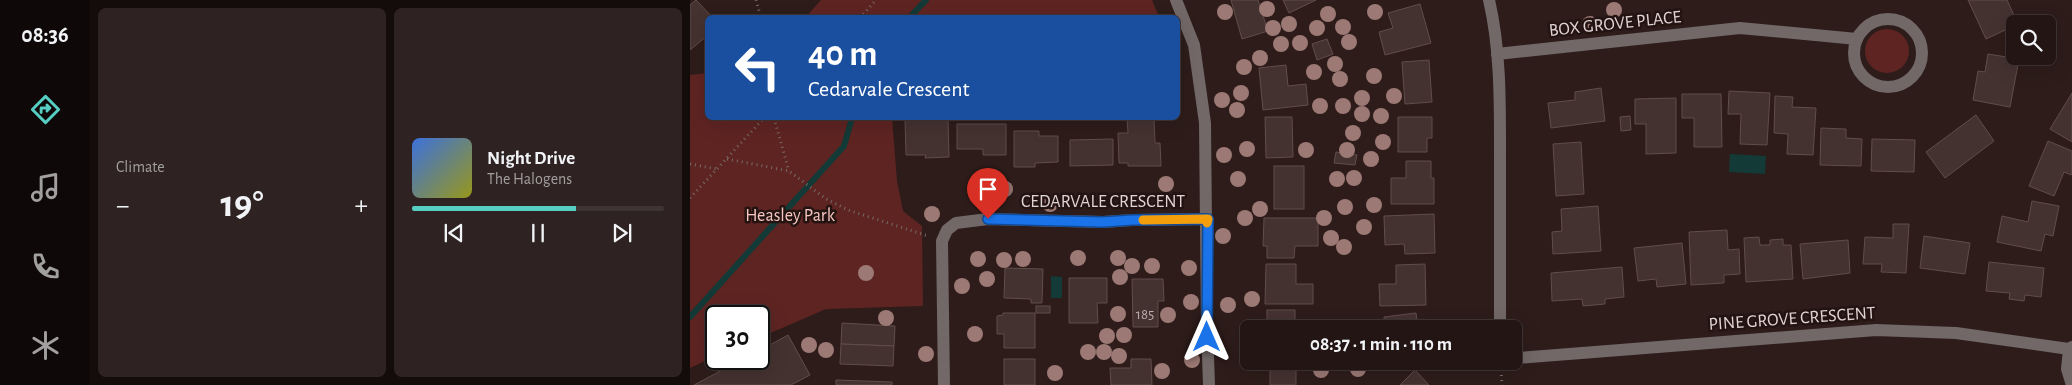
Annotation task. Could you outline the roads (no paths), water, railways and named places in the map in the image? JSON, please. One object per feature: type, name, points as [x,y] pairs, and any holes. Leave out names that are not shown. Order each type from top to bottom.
[{"type":"street","points":[[1176,0],[1194,44],[1202,88],[1208,219],[1207,327],[1209,385]]},
{"type":"street","points":[[1488,0],[1493,16],[1501,118],[1500,320]]},
{"type":"street","points":[[1884,18],[1902,21],[1912,28],[1919,37],[1922,48],[1919,67],[1912,77],[1902,84],[1888,87],[1870,82],[1861,74],[1856,64],[1854,51],[1856,39],[1862,30],[1872,22],[1884,18]]},
{"type":"street","name":"BOX GROVE PLACE","points":[[1497,54],[1740,28],[1856,39]]},
{"type":"street","name":"CEDARVALE CRESCENT","points":[[944,385],[942,241],[947,230],[956,223],[988,219],[1096,222],[1208,219]]},
{"type":"street","name":"PINE GROVE CRESCENT","points":[[1522,358],[1883,330],[1956,332],[2071,348]]},
{"type":"street","points":[[2071,348],[2067,369],[2072,385]]},
{"type":"water","points":[[1730,154],[1766,156],[1765,174],[1729,172]]},
{"type":"water","points":[[1051,276],[1062,277],[1062,298],[1051,298]]},
{"type":"waterway","points":[[912,15],[926,0]]},
{"type":"waterway","points":[[690,317],[844,146],[851,120]]},
{"type":"park label","name":"Heasley Park","points":[[790,216]]}]
